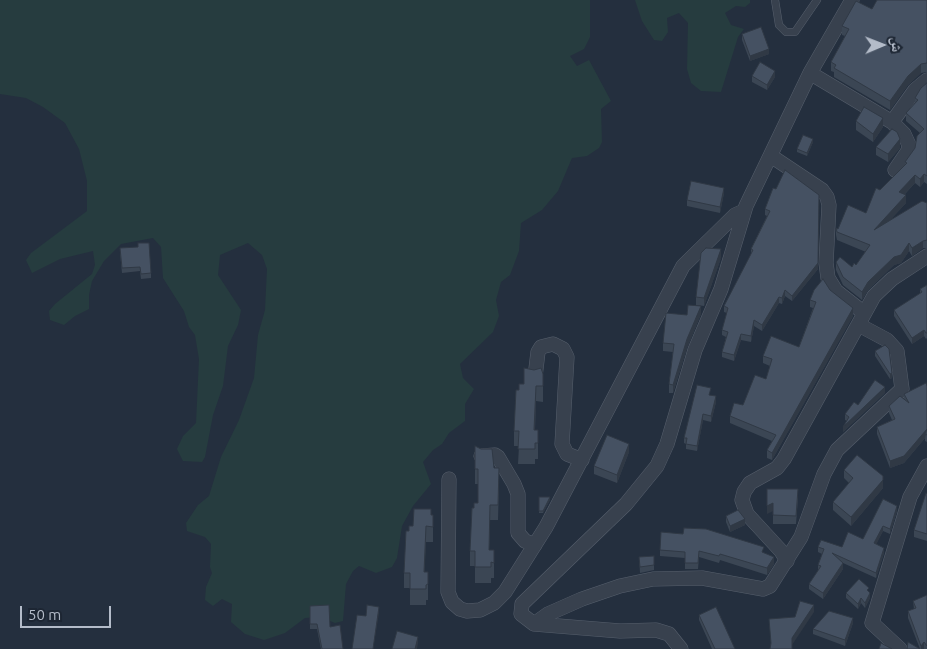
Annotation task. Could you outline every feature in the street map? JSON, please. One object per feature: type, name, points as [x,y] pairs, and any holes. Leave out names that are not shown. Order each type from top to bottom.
[{"type":"street","points":[[680,649],[669,634],[656,630],[620,631],[534,624],[521,614],[522,604],[525,598],[626,504],[656,466],[670,437],[692,359],[723,282],[744,211],[810,73],[852,0]]},
{"type":"street","points":[[810,73],[892,122],[904,134],[909,145],[908,151],[895,170]]},
{"type":"street","points":[[892,122],[915,90],[927,80]]},
{"type":"street","points":[[534,624],[548,614],[582,599],[620,586],[653,579],[702,578],[763,589],[770,586],[777,578],[801,537],[824,474],[837,450],[902,389],[897,351],[887,340],[861,319],[836,291],[828,278],[826,263],[829,205],[827,197],[822,190],[771,156]]},
{"type":"street","points":[[449,479],[448,592],[456,606],[467,611],[480,610],[494,603],[505,592],[535,545],[582,460],[683,266],[735,215],[744,211]]},
{"type":"street","points":[[787,561],[781,551],[747,514],[742,500],[750,483],[777,468],[784,459],[874,296],[892,279],[927,256]]},
{"type":"street","points":[[535,378],[538,352],[541,347],[553,344],[563,349],[567,357],[562,444],[567,454],[582,460]]},
{"type":"street","points":[[481,456],[495,455],[514,484],[518,494],[518,533],[525,541],[535,545]]},
{"type":"street","points":[[900,649],[872,623],[910,497],[927,466]]},
{"type":"lane","points":[[775,0],[779,25],[786,32],[796,32],[817,0]]},
{"type":"green space","points":[[0,0],[590,0],[590,37],[584,49],[570,56],[577,66],[589,60],[611,101],[601,109],[602,142],[599,148],[587,156],[572,158],[558,191],[542,210],[521,223],[519,251],[510,275],[501,282],[496,300],[499,316],[493,332],[460,364],[463,378],[474,389],[465,404],[465,421],[449,433],[442,444],[433,450],[423,462],[431,484],[413,506],[402,526],[397,558],[392,567],[376,573],[359,566],[353,571],[346,584],[343,621],[335,623],[321,617],[305,618],[285,633],[264,640],[245,634],[231,622],[232,604],[222,599],[213,606],[205,600],[206,587],[212,573],[210,567],[211,544],[205,537],[187,531],[186,523],[198,505],[209,496],[221,457],[239,420],[254,378],[258,335],[265,310],[267,269],[262,255],[248,243],[220,255],[218,275],[241,310],[238,325],[228,346],[223,386],[213,415],[205,457],[202,462],[183,461],[177,449],[183,436],[196,423],[199,359],[195,335],[189,327],[184,311],[163,278],[161,247],[153,238],[121,244],[104,261],[92,281],[89,309],[75,316],[64,325],[50,320],[49,311],[55,304],[92,274],[95,265],[93,251],[60,259],[32,273],[26,260],[31,253],[87,211],[87,181],[79,149],[65,123],[43,107],[26,98],[0,94]]},
{"type":"green space","points":[[635,0],[750,0],[750,3],[745,7],[736,6],[725,13],[731,25],[744,29],[738,37],[721,92],[701,91],[691,83],[687,69],[688,23],[679,13],[667,18],[668,32],[662,41],[654,40],[642,21]]},
{"type":"building","points":[[877,0],[927,0],[927,63],[921,64],[908,76],[890,101],[834,68],[836,65],[831,62],[849,29],[842,26],[856,1],[872,9]]},
{"type":"building","points":[[761,27],[769,49],[750,56],[742,34]]},
{"type":"building","points":[[760,62],[775,71],[767,85],[752,76]]},
{"type":"building","points":[[927,83],[927,176],[924,174],[920,179],[915,175],[899,192],[906,195],[874,230],[922,201],[927,203],[927,240],[912,248],[909,243],[901,255],[894,257],[868,282],[862,292],[843,277],[836,262],[840,257],[852,267],[854,263],[856,265],[870,245],[837,232],[836,228],[838,229],[848,205],[866,213],[876,188],[880,190],[907,163],[905,162],[915,148],[917,136],[924,129],[906,113],[918,100],[915,98],[921,88]]},
{"type":"building","points":[[864,107],[883,118],[873,134],[856,121]]},
{"type":"building","points":[[892,129],[897,132],[900,139],[888,154],[876,147]]},
{"type":"building","points":[[803,135],[813,139],[807,153],[797,149]]},
{"type":"building","points":[[785,170],[819,195],[818,263],[792,296],[785,290],[782,298],[779,297],[762,325],[754,320],[751,336],[741,334],[734,355],[722,352],[728,332],[722,330],[728,308],[724,306],[753,250],[751,249],[770,211],[765,209],[773,188],[776,189]]},
{"type":"building","points":[[691,181],[724,188],[720,207],[687,200]]},
{"type":"building","points":[[138,243],[149,243],[151,273],[141,274],[140,267],[122,268],[120,248],[138,247]]},
{"type":"building","points":[[706,248],[721,249],[704,298],[696,297],[701,253]]},
{"type":"building","points":[[823,279],[830,290],[853,308],[772,453],[767,450],[776,435],[730,416],[734,403],[743,405],[755,375],[766,379],[772,359],[763,356],[771,336],[799,347],[816,302],[810,300],[814,290]]},
{"type":"building","points":[[927,285],[927,333],[924,330],[912,338],[894,310],[922,292],[920,289]]},
{"type":"building","points":[[688,305],[701,306],[687,339],[673,385],[669,384],[674,344],[663,343],[666,313],[687,315]]},
{"type":"building","points":[[885,345],[889,349],[892,373],[890,374],[875,351]]},
{"type":"building","points":[[524,368],[534,370],[541,368],[543,374],[543,386],[536,386],[534,430],[538,430],[538,443],[535,443],[535,449],[518,449],[519,431],[514,431],[516,390],[519,390],[519,384],[524,384]]},
{"type":"building","points":[[875,380],[885,387],[843,427],[849,417],[845,414],[854,402],[858,405]]},
{"type":"building","points":[[926,383],[927,429],[904,456],[890,461],[877,427],[895,419],[889,406],[900,396],[909,403],[904,394]]},
{"type":"building","points":[[697,385],[711,388],[709,395],[716,396],[711,416],[703,414],[697,446],[686,444],[687,438],[684,438]]},
{"type":"building","points":[[607,435],[629,444],[617,475],[594,466]]},
{"type":"building","points":[[475,446],[481,449],[492,449],[494,468],[499,468],[498,505],[490,505],[489,550],[494,550],[494,563],[491,562],[491,567],[475,567],[475,551],[470,551],[472,508],[474,508],[474,503],[478,503],[478,469],[475,469]]},
{"type":"building","points":[[857,455],[883,476],[883,480],[851,517],[833,502],[853,478],[844,470]]},
{"type":"building","points":[[767,489],[798,489],[796,516],[773,515],[773,503],[767,506]]},
{"type":"building","points":[[927,494],[927,534],[914,530]]},
{"type":"building","points":[[539,497],[550,497],[543,511],[539,511]]},
{"type":"building","points":[[883,499],[897,506],[890,529],[883,526],[874,543],[884,548],[876,573],[832,553],[843,563],[823,593],[809,584],[821,566],[818,565],[824,549],[818,547],[821,540],[842,547],[848,532],[863,539]]},
{"type":"building","points":[[414,509],[431,509],[431,515],[433,515],[433,527],[426,526],[424,572],[428,572],[428,584],[426,589],[410,589],[410,573],[404,573],[406,531],[409,531],[409,526],[413,526]]},
{"type":"building","points":[[738,510],[745,519],[730,526],[726,516]]},
{"type":"building","points":[[684,528],[706,529],[764,547],[762,552],[774,557],[767,568],[720,554],[719,556],[699,551],[698,563],[685,563],[685,552],[660,550],[661,532],[683,534]]},
{"type":"building","points":[[654,556],[654,565],[640,567],[639,557]]},
{"type":"building","points":[[859,579],[869,588],[867,590],[870,593],[865,603],[861,598],[858,604],[846,593]]},
{"type":"building","points":[[927,595],[927,646],[924,642],[921,646],[908,611],[916,608],[913,601]]},
{"type":"building","points":[[800,601],[814,605],[792,638],[792,649],[770,649],[769,619],[795,617]]},
{"type":"building","points":[[329,605],[330,627],[340,625],[343,649],[322,649],[317,624],[310,624],[310,606]]},
{"type":"building","points":[[367,605],[379,607],[373,649],[352,649],[357,615],[366,616]]},
{"type":"building","points":[[716,607],[735,649],[715,649],[699,615]]},
{"type":"building","points":[[829,611],[853,618],[845,640],[813,629]]},
{"type":"building","points":[[397,631],[418,637],[415,649],[392,649]]},
{"type":"building","points":[[908,642],[920,649],[907,649]]},
{"type":"building","points":[[881,643],[892,649],[879,649]]}]
